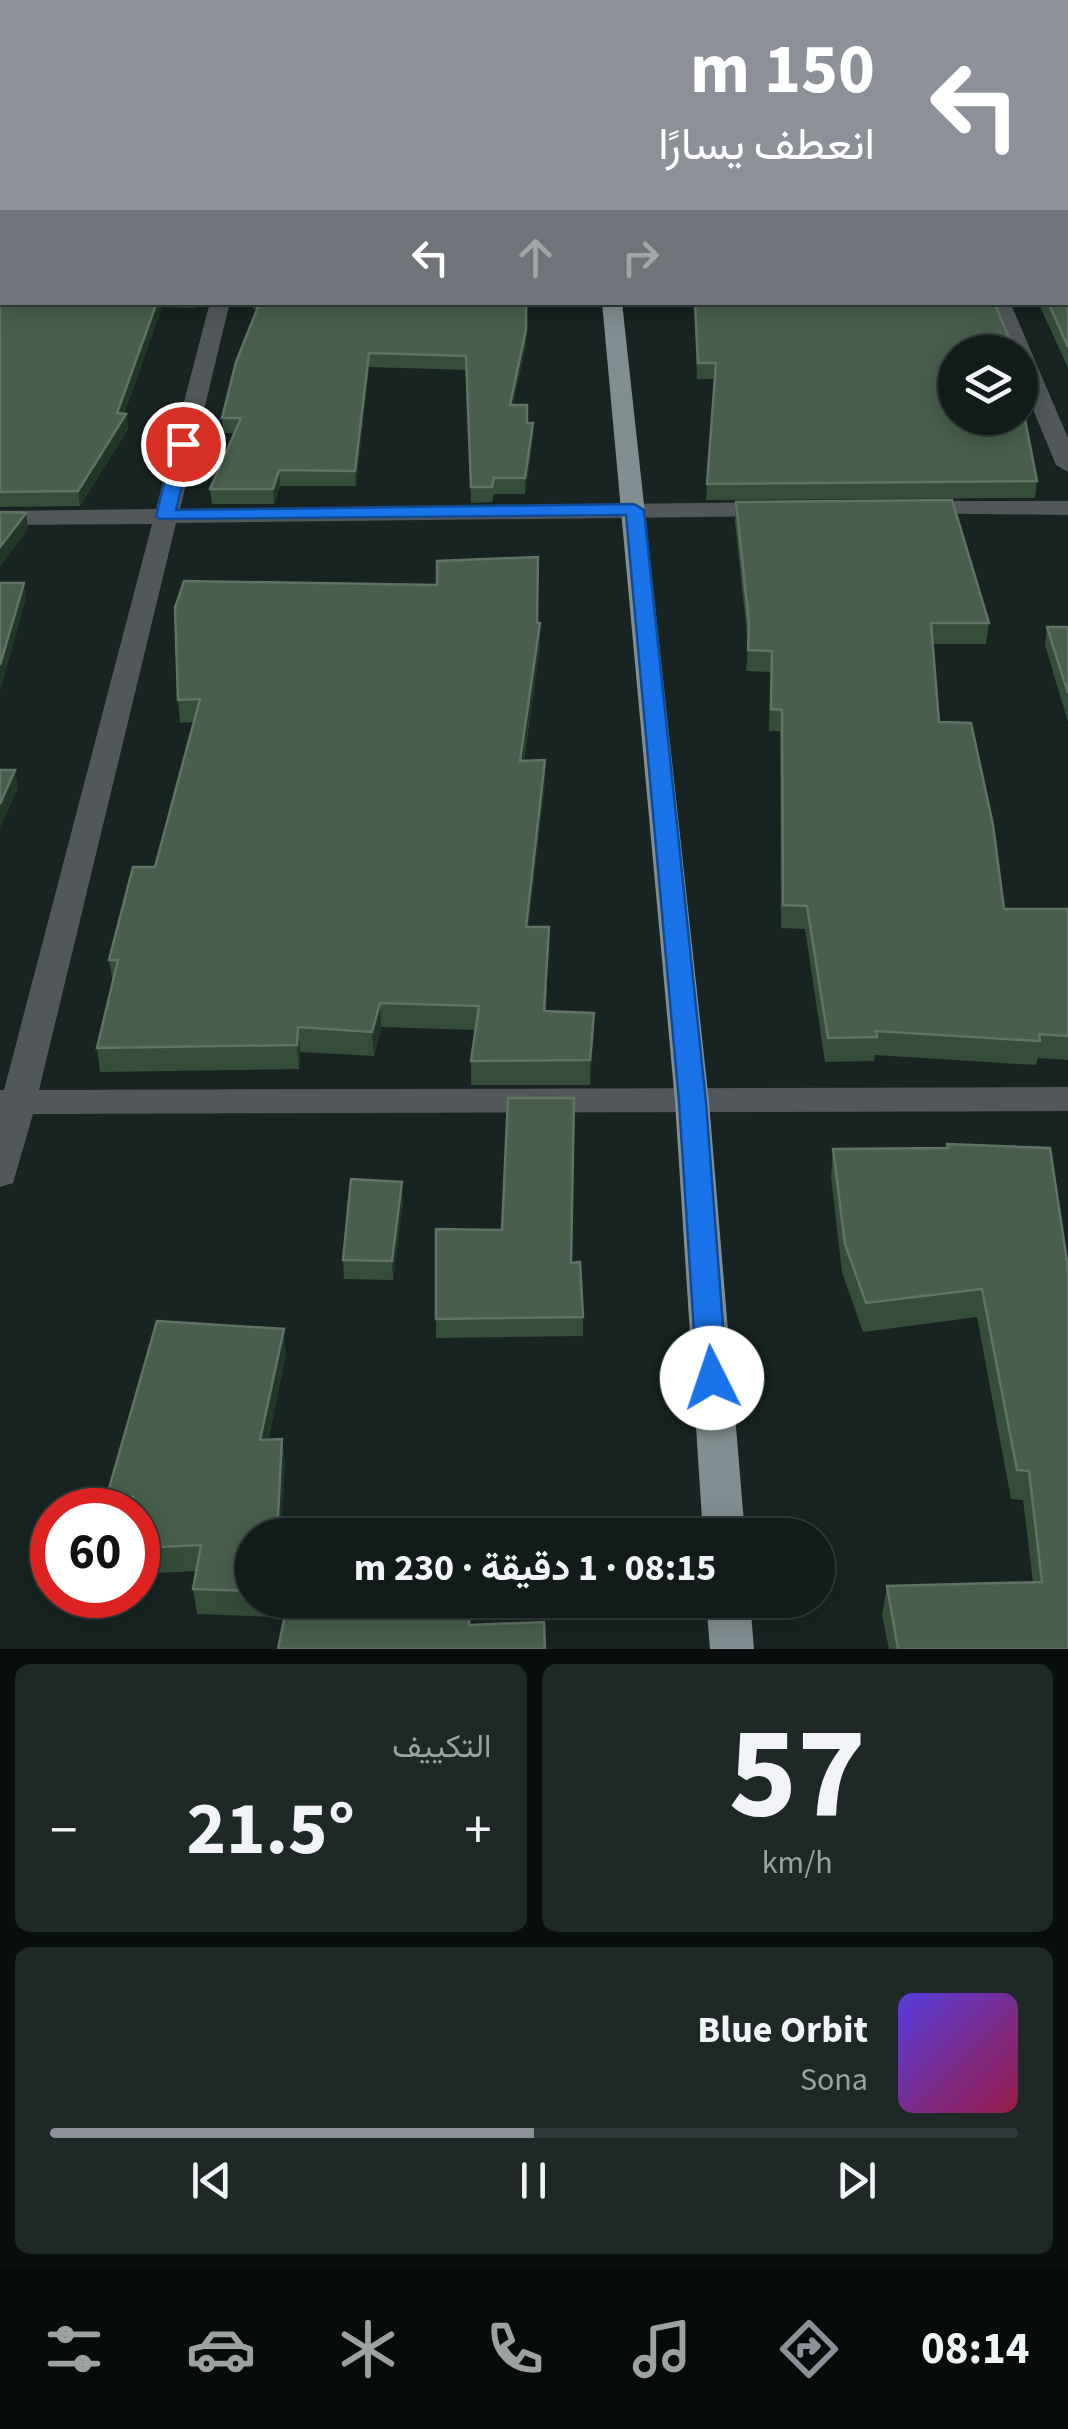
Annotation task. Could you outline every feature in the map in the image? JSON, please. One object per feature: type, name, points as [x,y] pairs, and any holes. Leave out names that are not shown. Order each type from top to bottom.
[{"type":"main road","points":[[612,305],[692,1102],[723,1518]]},
{"type":"main road","points":[[729,1618],[732,1649]]},
{"type":"street","points":[[0,1174],[9,1102],[219,305]]},
{"type":"street","points":[[1001,305],[1068,465]]},
{"type":"street","points":[[891,508],[1068,508]]},
{"type":"street","points":[[0,518],[812,509]]},
{"type":"street","points":[[9,1102],[1068,1099]]},
{"type":"building","points":[[0,305],[156,305],[117,413],[126,414],[78,491],[0,492]]},
{"type":"building","points":[[259,305],[526,305],[526,330],[510,405],[527,405],[527,423],[533,423],[525,478],[494,478],[492,487],[471,487],[466,356],[369,353],[355,471],[279,470],[273,489],[210,489],[241,418],[222,418],[236,362]]},
{"type":"building","points":[[695,305],[995,305],[1008,335],[938,335],[938,435],[1028,435],[1037,481],[707,484],[716,363],[698,363]]},
{"type":"building","points":[[1049,305],[1068,305],[1068,347]]},
{"type":"building","points":[[952,500],[989,623],[931,623],[939,722],[971,723],[993,825],[1004,909],[1068,909],[1068,1036],[1039,1034],[1040,1041],[876,1031],[877,1037],[828,1038],[807,906],[783,905],[782,710],[771,709],[772,651],[748,650],[749,624],[736,502]]},
{"type":"building","points":[[0,512],[26,513],[0,547]]},
{"type":"building","points":[[538,557],[540,623],[520,761],[545,760],[526,927],[549,927],[544,1011],[594,1013],[590,1060],[471,1061],[479,1006],[380,1003],[372,1032],[298,1027],[297,1045],[97,1048],[118,960],[109,960],[133,867],[155,867],[200,699],[178,700],[175,608],[184,581],[437,585],[437,561]]},
{"type":"building","points":[[0,583],[24,583],[0,665]]},
{"type":"building","points":[[1047,627],[1068,627],[1068,693]]},
{"type":"building","points":[[0,770],[15,770],[0,804]]},
{"type":"building","points":[[508,1098],[574,1098],[571,1263],[580,1262],[583,1317],[436,1319],[436,1229],[502,1230]]},
{"type":"building","points":[[947,1144],[1050,1148],[1068,1268],[1068,1649],[898,1649],[887,1586],[1042,1582],[1029,1471],[1017,1470],[982,1289],[866,1303],[845,1244],[833,1149],[948,1148]]},
{"type":"building","points":[[351,1179],[402,1182],[392,1261],[343,1260]]},
{"type":"building","points":[[157,1321],[284,1329],[260,1440],[282,1439],[278,1518],[235,1518],[235,1590],[193,1589],[201,1545],[160,1547],[160,1488],[109,1488]]},
{"type":"building","points":[[284,1618],[469,1618],[469,1625],[544,1622],[545,1649],[278,1649]]},
{"type":"route","points":[[183,444],[165,516],[634,510],[692,1102],[712,1378]]}]
